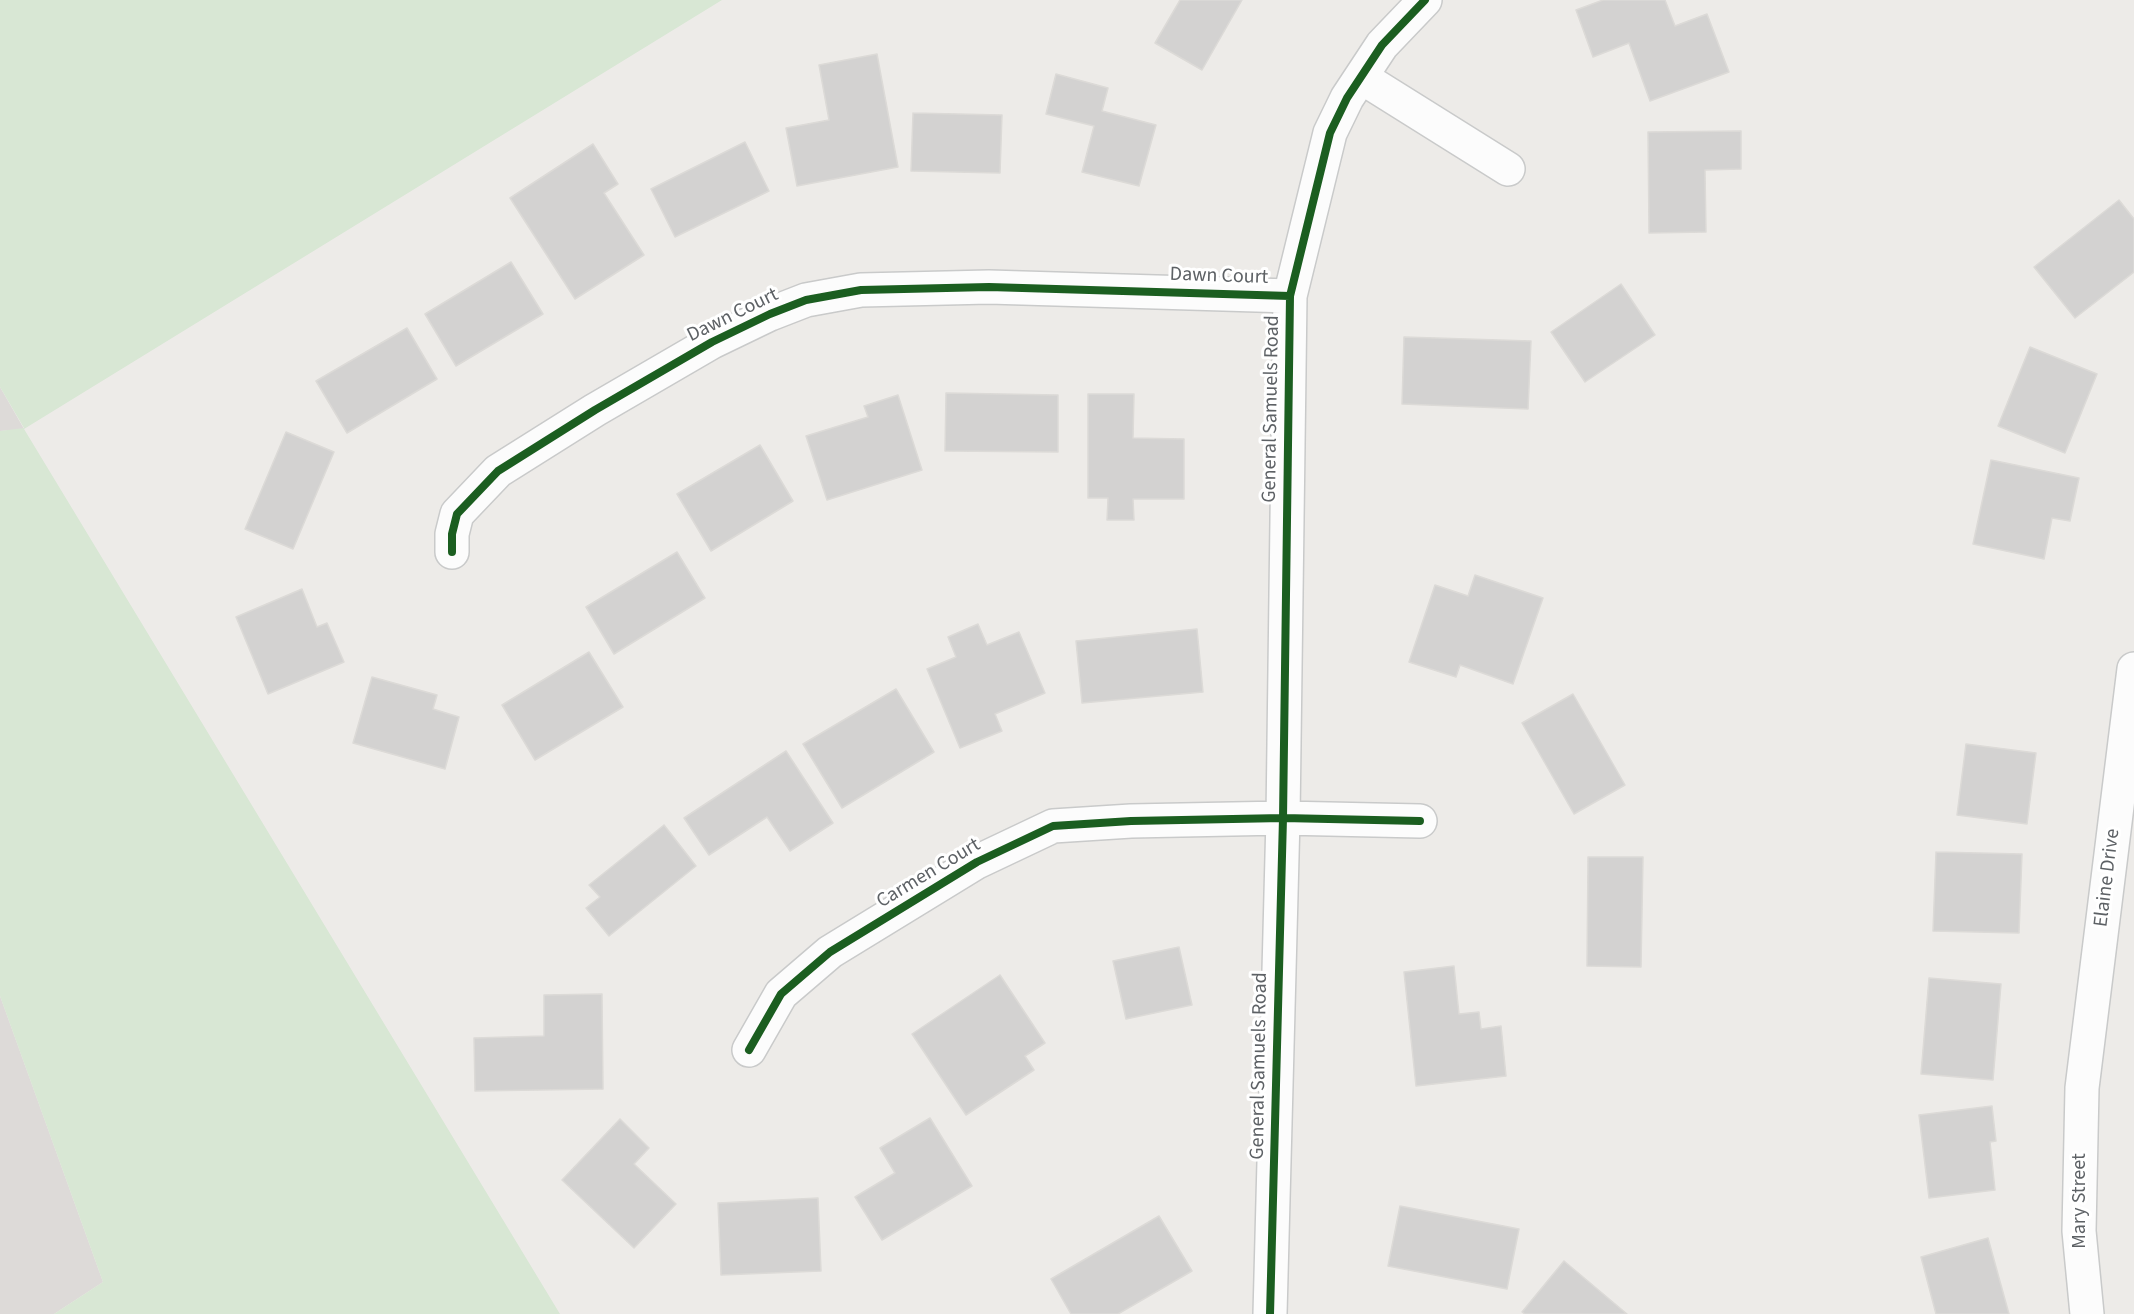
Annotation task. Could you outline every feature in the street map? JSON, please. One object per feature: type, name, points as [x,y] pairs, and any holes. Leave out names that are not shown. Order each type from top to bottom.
[{"type":"street","name":"General Samuels Road","points":[[1270,1314],[1283,818],[1290,296],[1330,133],[1347,98],[1382,45],[1425,0]]},
{"type":"street","points":[[1361,77],[1508,169]]},
{"type":"street","name":"Dawn Court","points":[[452,552],[452,534],[457,514],[498,471],[595,410],[712,342],[770,314],[806,300],[861,290],[989,287],[1290,296]]},
{"type":"street","name":"Elaine Drive","points":[[2082,1088],[2134,669]]},
{"type":"street","points":[[1283,818],[1420,821]]},
{"type":"street","name":"Carmen Court","points":[[749,1050],[781,994],[830,952],[977,862],[1053,825],[1283,818]]},
{"type":"street","name":"Mary Street","points":[[2082,1088],[2079,1231],[2087,1314]]},
{"type":"shaded area","points":[[0,387],[24,429],[0,431]]},
{"type":"shaded area","points":[[0,996],[103,1282],[54,1314],[0,1314]]},
{"type":"green space","points":[[0,0],[722,0],[24,429],[560,1314],[54,1314],[103,1282],[0,996],[0,431],[24,428],[0,387]]},
{"type":"building","points":[[1180,0],[1242,0],[1202,70],[1155,43]]},
{"type":"building","points":[[1603,0],[1665,0],[1675,26],[1707,14],[1729,72],[1650,101],[1629,43],[1593,57],[1576,10]]},
{"type":"building","points":[[877,54],[898,167],[797,186],[786,128],[829,120],[819,65]]},
{"type":"building","points":[[1056,74],[1108,88],[1102,111],[1156,125],[1139,186],[1082,172],[1094,126],[1046,114]]},
{"type":"building","points":[[913,113],[1002,115],[1000,173],[911,171]]},
{"type":"building","points":[[1741,131],[1741,169],[1705,170],[1706,232],[1649,233],[1648,132]]},
{"type":"building","points":[[745,142],[769,191],[675,237],[651,189]]},
{"type":"building","points":[[593,144],[618,184],[604,193],[644,255],[575,299],[510,198]]},
{"type":"building","points":[[2119,200],[2134,219],[2134,272],[2075,318],[2034,267]]},
{"type":"building","points":[[511,262],[543,314],[456,366],[425,314]]},
{"type":"building","points":[[1621,284],[1655,335],[1585,382],[1551,332]]},
{"type":"building","points":[[407,328],[437,379],[347,433],[316,381]]},
{"type":"building","points":[[1404,337],[1531,341],[1528,409],[1402,404]]},
{"type":"building","points":[[2030,347],[2097,374],[2065,453],[1998,426]]},
{"type":"building","points":[[946,393],[1058,395],[1058,452],[945,451]]},
{"type":"building","points":[[1088,394],[1134,394],[1133,438],[1184,439],[1184,499],[1133,499],[1134,520],[1107,520],[1108,498],[1088,498]]},
{"type":"building","points":[[898,395],[922,470],[827,500],[806,436],[868,417],[864,406]]},
{"type":"building","points":[[286,432],[334,452],[293,549],[245,529]]},
{"type":"building","points":[[760,445],[793,501],[711,551],[677,494]]},
{"type":"building","points":[[1991,460],[2079,478],[2070,521],[2052,518],[2044,559],[1973,544]]},
{"type":"building","points":[[677,552],[705,598],[614,654],[586,607]]},
{"type":"building","points":[[1475,575],[1543,598],[1513,684],[1460,665],[1456,677],[1409,662],[1435,585],[1468,596]]},
{"type":"building","points":[[302,589],[317,627],[327,623],[344,662],[268,694],[236,617]]},
{"type":"building","points":[[978,624],[987,645],[1019,632],[1045,693],[995,714],[1002,731],[960,748],[927,669],[956,657],[948,637]]},
{"type":"building","points":[[1197,629],[1203,692],[1082,703],[1076,641]]},
{"type":"building","points":[[589,652],[623,707],[535,760],[502,705]]},
{"type":"building","points":[[372,677],[437,695],[433,709],[459,717],[445,769],[353,743]]},
{"type":"building","points":[[896,689],[934,752],[842,808],[803,744]]},
{"type":"building","points":[[1573,694],[1625,785],[1574,814],[1522,723]]},
{"type":"building","points":[[1966,744],[2036,753],[2027,824],[1957,815]]},
{"type":"building","points":[[786,751],[833,823],[790,851],[767,817],[709,855],[684,818]]},
{"type":"building","points":[[664,825],[696,866],[609,936],[586,908],[600,897],[589,885]]},
{"type":"building","points":[[1936,852],[2022,854],[2019,933],[1933,931]]},
{"type":"building","points":[[1588,857],[1643,857],[1641,967],[1587,966]]},
{"type":"building","points":[[1179,947],[1192,1005],[1126,1019],[1113,961]]},
{"type":"building","points":[[1454,966],[1459,1014],[1479,1012],[1481,1029],[1501,1026],[1506,1076],[1416,1086],[1404,972]]},
{"type":"building","points":[[1000,975],[1045,1043],[1025,1056],[1034,1070],[966,1115],[912,1034]]},
{"type":"building","points":[[1929,978],[2001,984],[1993,1080],[1921,1074]]},
{"type":"building","points":[[602,994],[603,1089],[475,1091],[474,1038],[544,1036],[544,995]]},
{"type":"building","points":[[1992,1106],[1996,1141],[1990,1142],[1995,1190],[1929,1198],[1919,1115]]},
{"type":"building","points":[[930,1118],[972,1186],[882,1240],[855,1197],[895,1173],[880,1148]]},
{"type":"building","points":[[620,1119],[649,1148],[634,1164],[676,1204],[634,1248],[562,1180]]},
{"type":"building","points":[[818,1198],[821,1271],[721,1275],[718,1203]]},
{"type":"building","points":[[1400,1206],[1519,1229],[1507,1289],[1388,1266]]},
{"type":"building","points":[[1159,1216],[1192,1271],[1118,1314],[1071,1314],[1051,1279]]},
{"type":"building","points":[[1988,1238],[2009,1314],[1936,1314],[1921,1257]]},
{"type":"building","points":[[1564,1261],[1627,1314],[1525,1314],[1522,1312]]},
{"type":"cycle path","points":[[1270,1314],[1283,818],[1290,296],[1330,133],[1347,98],[1382,45],[1425,0]]},
{"type":"cycle path","points":[[452,552],[452,534],[457,514],[498,471],[595,410],[712,342],[770,314],[806,300],[861,290],[989,287],[1290,296]]},
{"type":"cycle path","points":[[749,1050],[781,994],[830,952],[977,862],[1053,826],[1131,821],[1283,818],[1420,821]]}]
